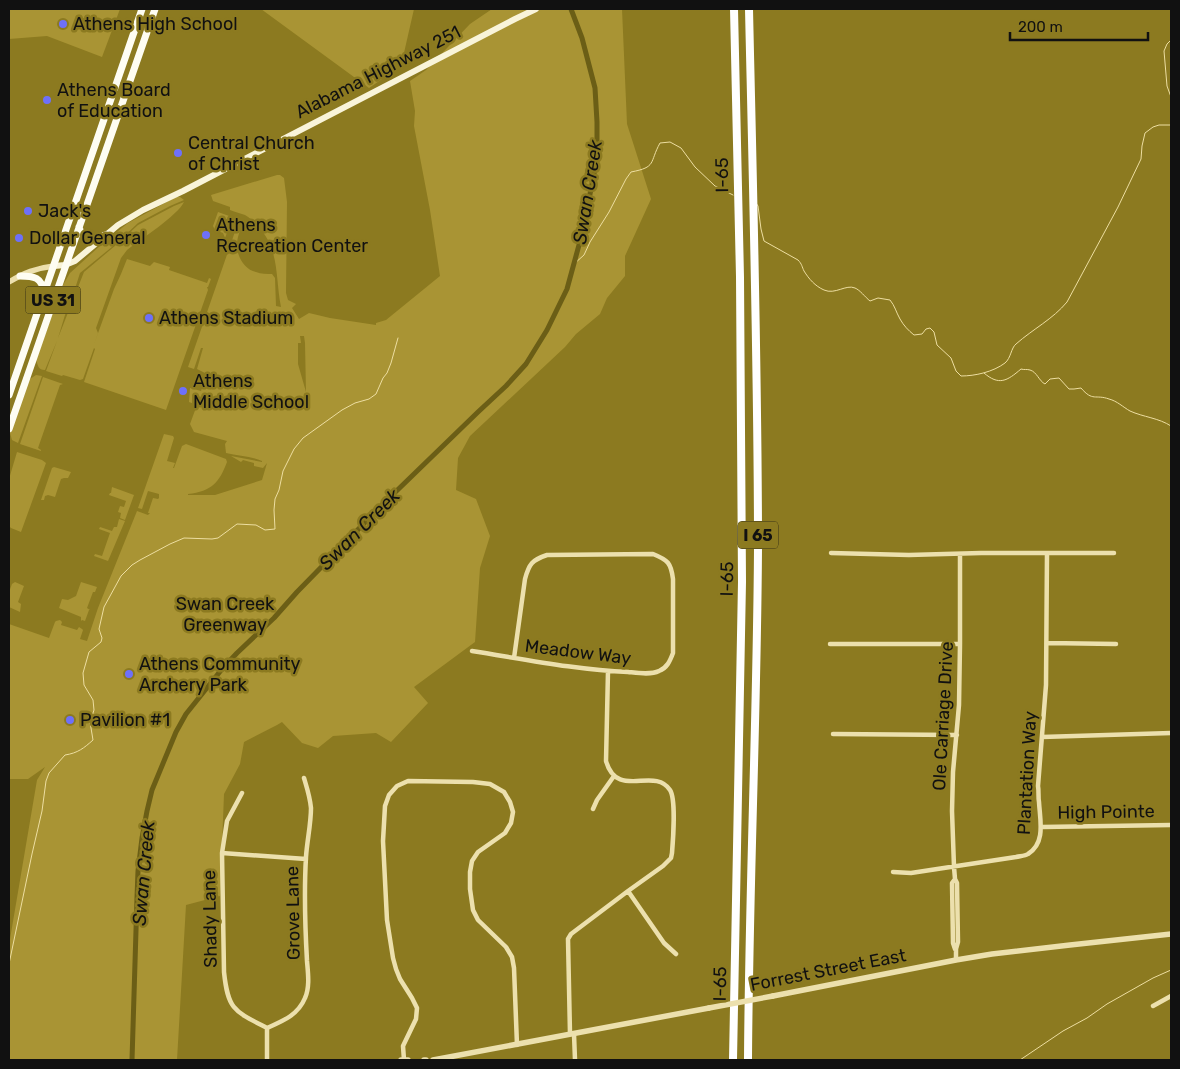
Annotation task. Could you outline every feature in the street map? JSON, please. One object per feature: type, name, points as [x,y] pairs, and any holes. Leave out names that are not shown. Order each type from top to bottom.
[{"type":"highway","name":"I-65","points":[[733,1060],[742,582],[740,277],[734,9]]},
{"type":"highway","name":"I 65","points":[[748,1060],[758,558],[757,399],[749,9]]},
{"type":"main road","name":"US 31","points":[[9,395],[142,9]]},
{"type":"main road","name":"US 31","points":[[9,429],[155,9]]},
{"type":"main road","name":"Alabama Highway 251","points":[[54,266],[65,265],[75,261],[118,225],[143,210],[536,9]]},
{"type":"main road","points":[[79,227],[82,236],[86,239],[92,240],[108,234]]},
{"type":"main road","points":[[13,279],[30,276],[39,279],[43,285],[44,294]]},
{"type":"street","points":[[13,279],[41,268],[54,266]]},
{"type":"street","points":[[831,553],[909,555],[1114,553]]},
{"type":"street","name":"Plantation Way","points":[[893,872],[910,873],[1016,857],[1027,854],[1039,841],[1042,827],[1038,786],[1046,685],[1047,553]]},
{"type":"street","name":"Meadow Way","points":[[472,651],[514,658],[608,671],[659,672],[668,664],[673,653],[672,568],[665,559],[653,554],[547,555],[535,559],[528,568],[525,579],[514,658]]},
{"type":"street","name":"Ole Carriage Drive","points":[[956,960],[956,949],[953,943],[952,883],[955,879],[952,811],[960,644],[960,554]]},
{"type":"street","points":[[1047,643],[1116,644]]},
{"type":"street","points":[[830,644],[960,644]]},
{"type":"street","points":[[575,1060],[568,940],[572,934],[664,866],[671,858],[673,842],[673,802],[671,791],[663,783],[621,780],[614,776],[608,768],[606,760],[608,671]]},
{"type":"street","points":[[1042,737],[1171,733]]},
{"type":"street","points":[[833,734],[957,735]]},
{"type":"street","points":[[593,809],[614,776]]},
{"type":"street","name":"Grove Lane","points":[[267,1028],[282,1022],[301,1007],[308,985],[305,919],[306,859],[311,810],[310,798],[304,778]]},
{"type":"street","points":[[408,1060],[402,1060],[403,1046],[416,1019],[416,1008],[400,979],[393,958],[387,920],[383,841],[385,806],[389,795],[397,786],[408,781],[490,784],[504,792],[510,802],[513,812],[511,823],[505,833],[478,852],[472,861],[470,888],[473,910],[478,920],[506,947],[512,957],[517,1045]]},
{"type":"street","name":"Shady Lane","points":[[242,794],[227,821],[222,853],[224,972],[229,999],[234,1008],[243,1016],[267,1028]]},
{"type":"street","name":"High Pointe","points":[[1042,827],[1171,825]]},
{"type":"street","points":[[222,853],[306,859]]},
{"type":"street","points":[[628,891],[664,943],[676,954]]},
{"type":"street","name":"Forrest Street East","points":[[433,1060],[956,960],[1070,944],[1171,934]]},
{"type":"street","points":[[1153,1006],[1171,996]]},
{"type":"street","points":[[267,1028],[267,1060]]},
{"type":"green space","name":"Athens High School","points":[[9,9],[120,9],[102,57],[47,36],[9,39]]},
{"type":"green space","points":[[261,9],[414,9],[401,66],[369,88]]},
{"type":"green space","name":"Swan Creek Greenway","points":[[492,9],[622,9],[627,124],[651,199],[625,256],[625,276],[607,298],[600,314],[576,334],[565,347],[470,436],[458,458],[456,490],[476,499],[490,536],[480,568],[475,642],[414,687],[428,703],[391,742],[376,733],[333,736],[318,748],[302,743],[282,722],[244,742],[240,764],[224,794],[220,896],[186,905],[177,1060],[9,1060],[9,945],[37,780],[45,767],[28,779],[9,779],[9,624],[49,638],[55,622],[60,620],[62,622],[61,625],[77,630],[79,627],[82,629],[80,639],[87,641],[98,608],[137,511],[148,515],[153,498],[159,498],[159,494],[148,491],[142,509],[138,508],[164,434],[174,438],[167,461],[175,463],[173,468],[182,446],[186,444],[226,459],[227,462],[224,469],[214,485],[203,491],[188,495],[215,495],[262,480],[267,463],[263,468],[243,460],[241,462],[231,456],[262,461],[226,453],[225,444],[227,441],[194,432],[190,424],[197,405],[189,402],[190,388],[201,391],[207,374],[197,369],[203,348],[201,348],[194,369],[188,367],[238,223],[241,221],[244,222],[237,242],[240,259],[251,270],[272,274],[275,278],[276,306],[281,307],[273,253],[264,234],[248,217],[230,210],[230,207],[213,201],[211,195],[277,175],[284,178],[287,202],[286,293],[288,300],[296,304],[292,308],[299,319],[309,313],[376,325],[376,323],[386,320],[440,276],[414,126],[415,111],[410,81],[426,70],[470,24]],"holes":[[[300,336],[304,336],[305,343],[306,392],[298,364],[298,343],[301,343]]]},
{"type":"green space","name":"Athens Stadium","points":[[176,197],[184,200],[138,223],[80,273],[58,338],[84,272],[138,225],[184,202],[174,214],[127,250],[121,258],[96,328],[98,333],[93,347],[127,259],[150,266],[154,262],[170,267],[169,270],[207,283],[209,278],[211,279],[166,410],[84,382],[94,348],[83,379],[80,380],[46,371],[57,341],[45,370],[40,368],[36,360],[63,285],[70,273],[128,223]]},
{"type":"green space","points":[[218,212],[232,217],[225,238],[223,233],[215,230],[213,226]]},
{"type":"green space","points":[[36,375],[42,376],[18,443],[12,440],[10,433],[29,379]]},
{"type":"green space","points":[[43,377],[63,384],[60,385],[38,448],[41,451],[20,444]]},
{"type":"green space","points":[[17,452],[46,463],[21,532],[9,526],[9,479]]},
{"type":"green space","points":[[52,468],[71,472],[68,478],[61,479],[55,497],[48,495],[45,496],[44,500],[41,500]]},
{"type":"green space","points":[[112,487],[134,495],[125,520],[120,518],[121,513],[118,512],[120,506],[124,507],[126,501],[109,495]]},
{"type":"green space","points":[[119,519],[125,521],[108,561],[94,556],[95,554],[102,556],[110,533],[99,529],[100,527],[112,531],[114,527],[117,527]]},
{"type":"green space","points":[[15,582],[24,586],[18,602],[21,604],[20,612],[9,607],[9,592],[12,584]]},
{"type":"green space","points":[[81,582],[97,587],[87,608],[90,610],[85,621],[81,620],[81,617],[59,608],[62,599],[68,600],[76,596]]},
{"type":"waterway","name":"Swan Creek","points":[[132,1060],[138,871],[142,838],[152,790],[176,732],[186,714],[237,653],[274,618],[382,505],[506,386],[526,364],[547,330],[567,289],[582,234],[597,149],[595,88],[582,38],[571,9]]},
{"type":"waterway","points":[[1171,40],[1164,51],[1167,86],[1171,97]]},
{"type":"waterway","points":[[756,203],[764,241],[798,260],[812,282],[828,291],[852,287],[859,290],[870,301],[878,298],[890,300],[903,324],[914,335],[922,334],[926,329],[930,328],[934,332],[937,345],[951,358],[956,371],[961,376],[978,374],[995,369],[1005,363],[1016,344],[1056,314],[1067,302],[1118,207],[1141,159],[1145,133],[1153,127],[1171,124]]},
{"type":"waterway","points":[[574,264],[584,255],[626,179],[631,172],[649,166],[660,143],[670,142],[681,148],[695,167],[715,186],[733,195]]},
{"type":"waterway","points":[[9,964],[42,811],[46,781],[49,773],[65,755],[80,750],[93,740],[90,722],[94,710],[93,700],[84,685],[83,673],[89,652],[101,642],[102,638],[99,629],[104,607],[121,576],[140,560],[184,538],[218,538],[237,524],[256,525],[265,530],[275,529],[275,499],[283,471],[294,449],[303,438],[342,410],[355,403],[369,399],[376,394],[391,363],[398,338]]},
{"type":"waterway","points":[[984,373],[999,381],[1011,377],[1021,369],[1032,371],[1045,384],[1050,379],[1059,378],[1069,389],[1081,388],[1088,395],[1112,400],[1130,411],[1171,426]]},
{"type":"waterway","points":[[1020,1060],[1107,1004],[1171,970]]},
{"type":"place","name":"Athens High School","points":[[63,24]]},
{"type":"place","name":"Athens Board of Education","points":[[47,100]]},
{"type":"place","name":"Central Church of Christ","points":[[178,153]]},
{"type":"place","name":"Jack's","points":[[28,211]]},
{"type":"place","name":"Athens Recreation Center","points":[[206,235]]},
{"type":"place","name":"Dollar General","points":[[19,238]]},
{"type":"place","name":"Athens Stadium","points":[[149,318]]},
{"type":"place","name":"Athens Middle School","points":[[183,391]]},
{"type":"place","name":"Athens Community Archery Park","points":[[129,674]]},
{"type":"place","name":"Pavilion #1","points":[[70,720]]}]
